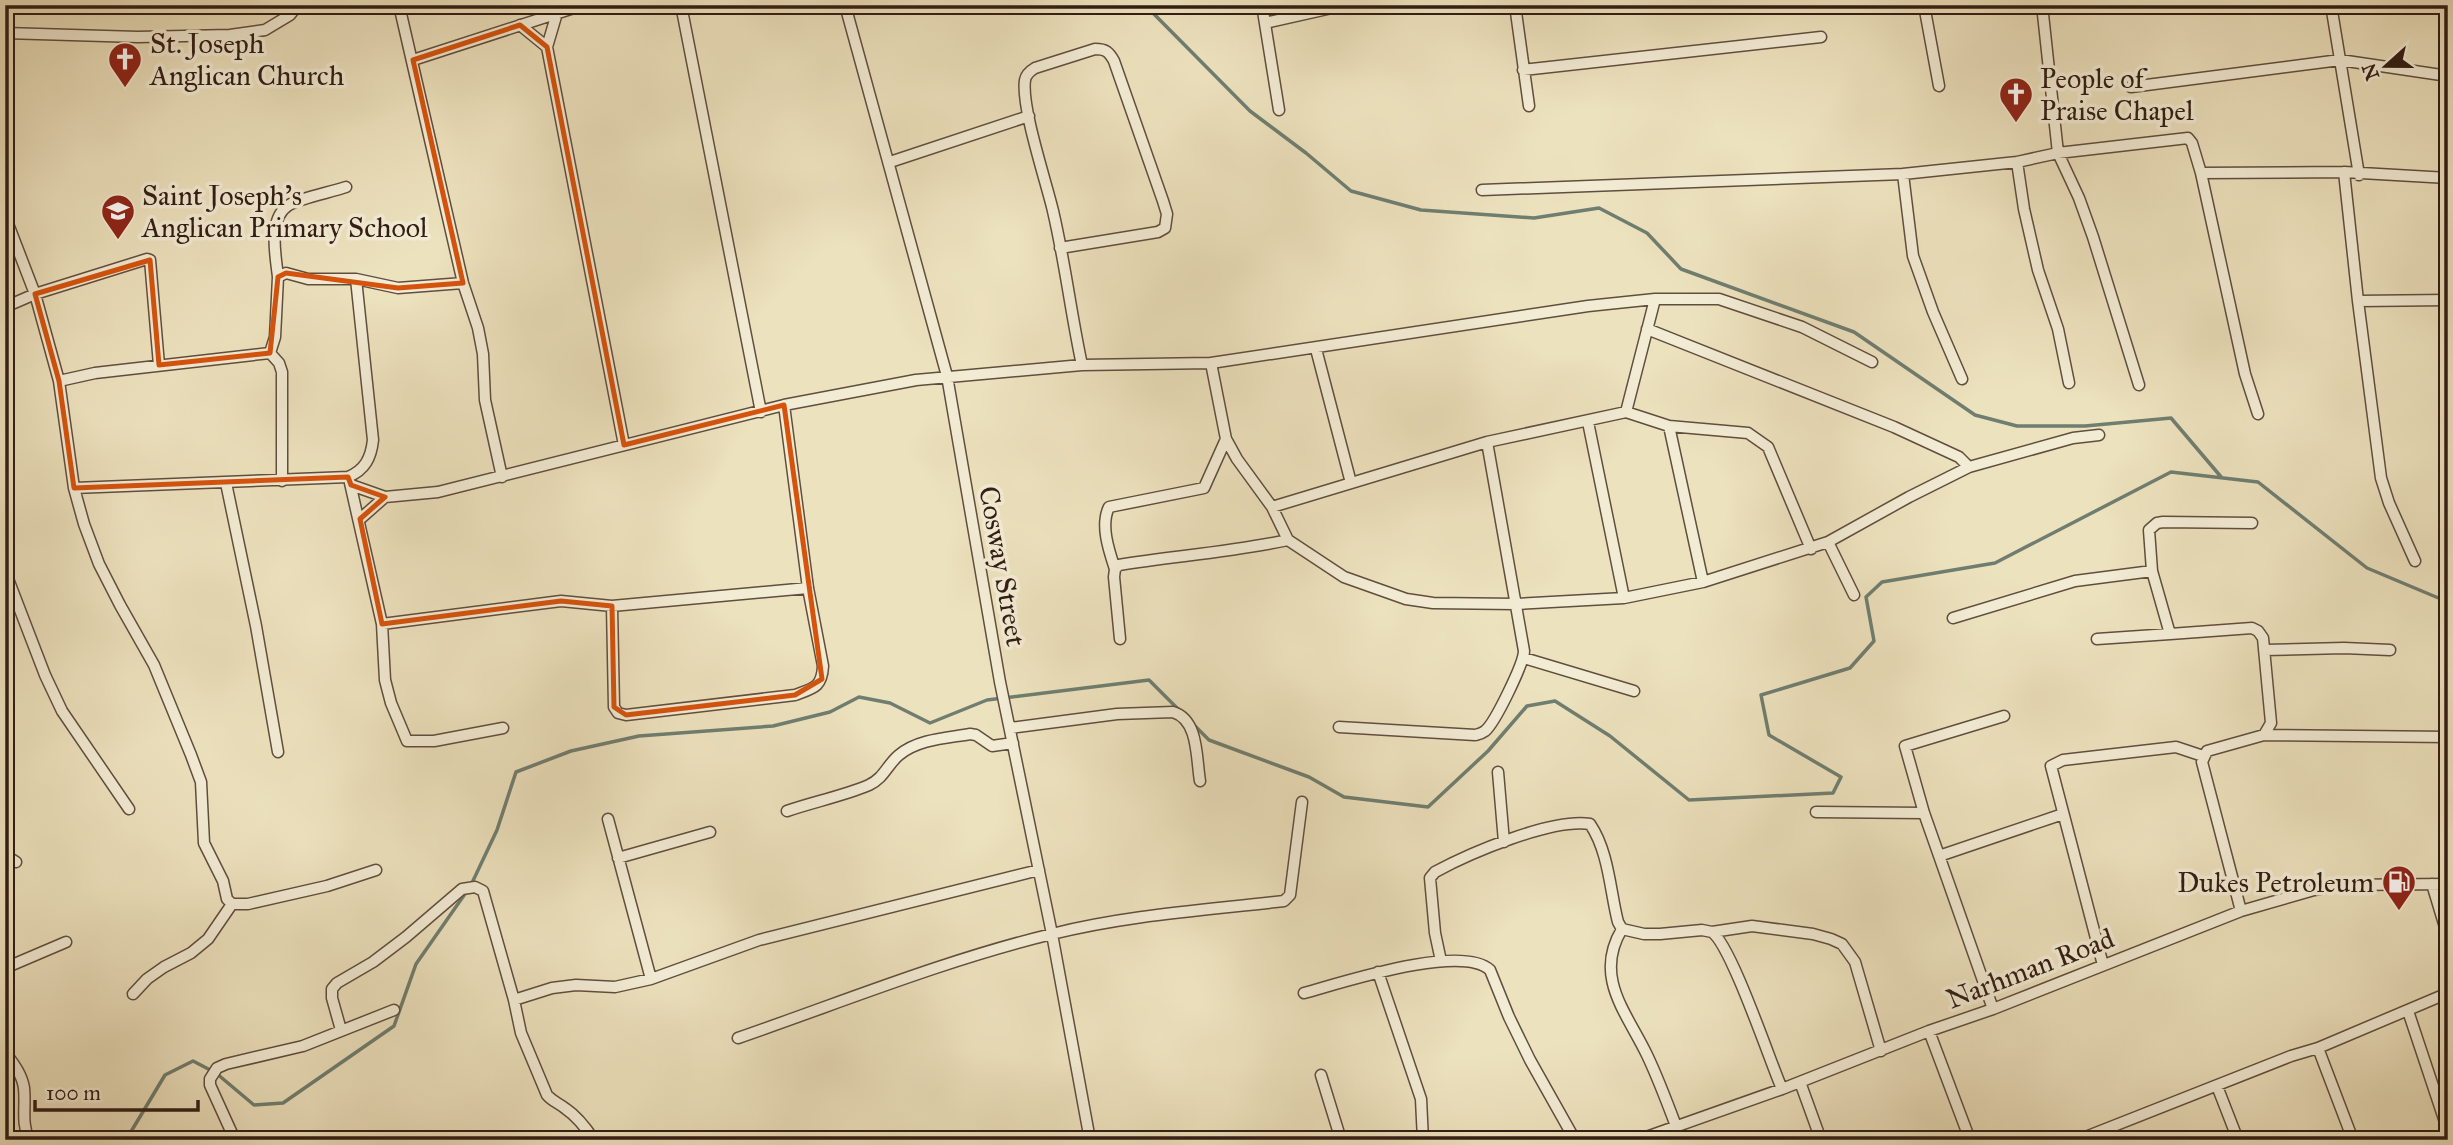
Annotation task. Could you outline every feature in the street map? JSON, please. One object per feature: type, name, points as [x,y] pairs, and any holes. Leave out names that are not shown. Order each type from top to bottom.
[{"type":"street","points":[[5,33],[138,37],[230,35],[265,30],[290,15],[298,5]]},
{"type":"street","points":[[399,5],[463,283],[478,328],[483,354],[485,400],[502,477]]},
{"type":"street","points":[[413,60],[583,5]]},
{"type":"street","points":[[681,5],[761,412]]},
{"type":"street","name":"Cosway Street","points":[[845,5],[947,376],[1000,682],[1052,934],[1090,1140]]},
{"type":"street","points":[[1262,5],[1279,110]]},
{"type":"street","points":[[1265,23],[1345,5]]},
{"type":"street","points":[[1515,5],[1529,107]]},
{"type":"street","points":[[1924,5],[1939,86]]},
{"type":"street","points":[[2042,5],[2058,153],[2093,237],[2139,385]]},
{"type":"street","points":[[2331,5],[2359,175]]},
{"type":"street","points":[[557,13],[547,47],[624,446]]},
{"type":"street","points":[[520,25],[547,47]]},
{"type":"street","points":[[1523,70],[1821,37]]},
{"type":"street","points":[[1060,248],[1158,232],[1165,228],[1167,214],[1110,52],[1096,49],[1035,68],[1028,73],[1025,80],[1029,116],[1060,248],[1082,365]]},
{"type":"street","points":[[2131,87],[2340,60],[2448,76]]},
{"type":"street","points":[[890,162],[1029,116]]},
{"type":"street","points":[[1482,190],[1903,174],[2017,162],[2058,153],[2188,138],[2201,173],[2245,373],[2258,414]]},
{"type":"street","points":[[2017,162],[2038,270],[2058,329],[2069,383]]},
{"type":"street","points":[[2201,173],[2395,174],[2448,178]]},
{"type":"street","points":[[2344,173],[2381,478],[2415,561]]},
{"type":"street","points":[[1903,174],[1913,256],[1933,312],[1962,379]]},
{"type":"street","points":[[270,353],[275,337],[278,277],[275,238],[279,217],[288,205],[346,187]]},
{"type":"street","points":[[5,216],[35,294],[59,381],[74,488],[84,524],[99,564],[154,665],[191,755],[201,782],[204,843],[223,881],[227,899],[232,904],[248,904],[327,886],[376,870]]},
{"type":"street","points":[[5,307],[35,294],[150,260],[159,365]]},
{"type":"street","points":[[278,277],[286,272],[308,279],[356,279],[398,288],[463,283]]},
{"type":"street","points":[[350,481],[365,465],[373,440],[356,279]]},
{"type":"street","points":[[74,488],[350,481],[385,498],[438,492],[784,405],[916,380],[1082,365],[1211,363],[1588,306],[1655,299],[1719,299],[1802,327],[1872,362]]},
{"type":"street","points":[[1626,412],[1655,299]]},
{"type":"street","points":[[2358,302],[2448,300]]},
{"type":"street","points":[[1647,329],[1894,427],[1959,457],[1969,467]]},
{"type":"street","points":[[1316,349],[1351,483]]},
{"type":"street","points":[[59,381],[95,373],[270,353]]},
{"type":"street","points":[[270,353],[279,363],[282,372],[282,481]]},
{"type":"street","points":[[1211,363],[1226,439],[1272,507],[1287,540],[1341,576],[1406,599],[1433,603],[1516,604],[1624,598],[1703,582],[1828,542],[1969,467],[2073,438],[2099,435]]},
{"type":"street","points":[[612,606],[614,707],[618,713],[626,715],[795,695],[814,688],[822,679],[823,666],[808,588],[784,405]]},
{"type":"street","points":[[1272,507],[1487,443],[1626,412],[1669,426],[1748,433],[1759,439],[1768,447],[1811,549]]},
{"type":"street","points":[[1588,422],[1624,598]]},
{"type":"street","points":[[1669,426],[1703,582]]},
{"type":"street","points":[[1120,639],[1115,569],[1107,541],[1105,514],[1110,507],[1204,488],[1226,439]]},
{"type":"street","points":[[1339,727],[1470,735],[1480,734],[1490,725],[1524,658],[1487,443]]},
{"type":"street","points":[[350,481],[382,624],[385,680],[391,703],[407,741],[434,741],[503,728]]},
{"type":"street","points":[[226,483],[256,626],[278,752]]},
{"type":"street","points":[[360,519],[385,498]]},
{"type":"street","points":[[2170,634],[2152,570],[2149,530],[2157,523],[2252,523]]},
{"type":"street","points":[[1115,569],[1119,565],[1189,554],[1240,550],[1287,540]]},
{"type":"street","points":[[1828,542],[1854,595]]},
{"type":"street","points":[[1953,618],[2075,581],[2152,570]]},
{"type":"street","points":[[5,571],[45,675],[62,711],[129,809]]},
{"type":"street","points":[[382,624],[561,601],[612,606],[808,588]]},
{"type":"street","points":[[2096,639],[2252,628],[2258,631],[2263,638],[2271,723],[2264,735]]},
{"type":"street","points":[[2264,650],[2390,650]]},
{"type":"street","points":[[1524,658],[1634,691]]},
{"type":"street","points":[[1010,726],[1117,714],[1180,714],[1191,727],[1200,781]]},
{"type":"street","points":[[1993,1009],[1924,813],[1905,746],[2004,716]]},
{"type":"street","points":[[786,811],[870,784],[885,774],[896,757],[908,748],[933,740],[970,734],[992,746],[1013,743]]},
{"type":"street","points":[[2241,911],[2202,762],[2207,751],[2264,735],[2448,737]]},
{"type":"street","points":[[2103,965],[2051,766],[2063,760],[2176,747],[2203,756]]},
{"type":"street","points":[[1498,772],[1504,842]]},
{"type":"street","points":[[738,1038],[967,957],[1052,934],[1094,925],[1283,901],[1290,895],[1302,802]]},
{"type":"street","points":[[1816,812],[1924,813]]},
{"type":"street","points":[[1939,856],[2063,814]]},
{"type":"street","points":[[608,819],[651,979]]},
{"type":"street","points":[[1441,961],[1430,878],[1442,868],[1547,827],[1580,822],[1590,824],[1596,832],[1603,854],[1618,922],[1622,929],[1644,934],[1702,930],[1712,932],[1752,926],[1813,934],[1842,944],[1855,962],[1881,1051]]},
{"type":"street","points":[[618,858],[710,832]]},
{"type":"street","points":[[5,855],[16,862]]},
{"type":"street","points":[[514,1000],[552,988],[576,985],[615,987],[651,979],[759,940],[1039,870]]},
{"type":"street","points":[[2432,884],[2448,937]]},
{"type":"street","name":"Narhman Road","points":[[1638,1140],[1993,1009],[2241,911],[2314,890],[2343,885],[2448,884]]},
{"type":"street","points":[[341,1030],[332,998],[332,989],[337,983],[373,962],[457,893],[468,887],[475,887],[483,891],[521,1032],[547,1095],[551,1101],[564,1106],[575,1116],[594,1140]]},
{"type":"street","points":[[133,994],[155,973],[191,953],[208,939],[232,904]]},
{"type":"street","points":[[1622,929],[1613,949],[1615,995],[1647,1055],[1676,1126]]},
{"type":"street","points":[[1712,932],[1721,940],[1737,975],[1782,1089]]},
{"type":"street","points":[[5,968],[66,942]]},
{"type":"street","points":[[1304,993],[1378,972],[1441,961],[1485,965],[1490,970],[1530,1060],[1576,1140]]},
{"type":"street","points":[[1378,972],[1421,1099],[1423,1140]]},
{"type":"street","points":[[2078,1140],[2097,1137],[2448,993]]},
{"type":"street","points":[[235,1140],[210,1085],[210,1079],[217,1069],[240,1060],[303,1046],[394,1010]]},
{"type":"street","points":[[2408,1011],[2448,1131]]},
{"type":"street","points":[[1929,1031],[1970,1140]]},
{"type":"street","points":[[2318,1048],[2353,1140]]},
{"type":"street","points":[[5,1052],[21,1075],[24,1086],[22,1121],[29,1140]]},
{"type":"street","points":[[1321,1075],[1341,1140]]},
{"type":"street","points":[[1800,1082],[1821,1140]]},
{"type":"street","points":[[2217,1086],[2238,1140]]},
{"type":"highlighted area","points":[[520,25],[547,47],[624,445],[784,405],[822,679],[795,695],[626,715],[614,707],[612,606],[561,601],[382,624],[360,519],[385,497],[351,485],[348,477],[74,488],[59,381],[35,294],[150,260],[159,365],[270,353],[278,277],[286,273],[398,288],[463,283],[413,60]]},
{"type":"waterway","points":[[1145,5],[1250,111],[1351,191],[1421,210],[1534,218],[1599,208],[1647,233],[1681,269],[1854,332],[1975,415],[2017,426],[2085,426],[2171,418],[2222,478]]},
{"type":"waterway","points":[[1192,723],[1209,740],[1309,777],[1344,797],[1428,807],[1488,751],[1527,706],[1555,701],[1610,736],[1689,800],[1833,793],[1841,777],[1769,735],[1761,695],[1850,668],[1874,641],[1866,597],[1882,582],[1995,563],[2171,472],[2258,482],[2367,568],[2448,602]]},
{"type":"waterway","points":[[471,885],[497,830],[516,772],[571,751],[639,736],[773,726],[830,712],[859,697],[890,703],[930,723],[987,700],[1149,680],[1179,710]]},
{"type":"waterway","points":[[126,1140],[165,1075],[193,1061],[216,1073],[254,1105],[283,1103],[394,1026],[416,964],[467,891]]},
{"type":"place","name":"St. Joseph Anglican Church","points":[[125,89]]},
{"type":"place","name":"People of Praise Chapel","points":[[2016,124]]},
{"type":"place","name":"Saint Joseph's Anglican Primary School","points":[[118,241]]},
{"type":"place","name":"Dukes Petroleum","points":[[2399,912]]}]
